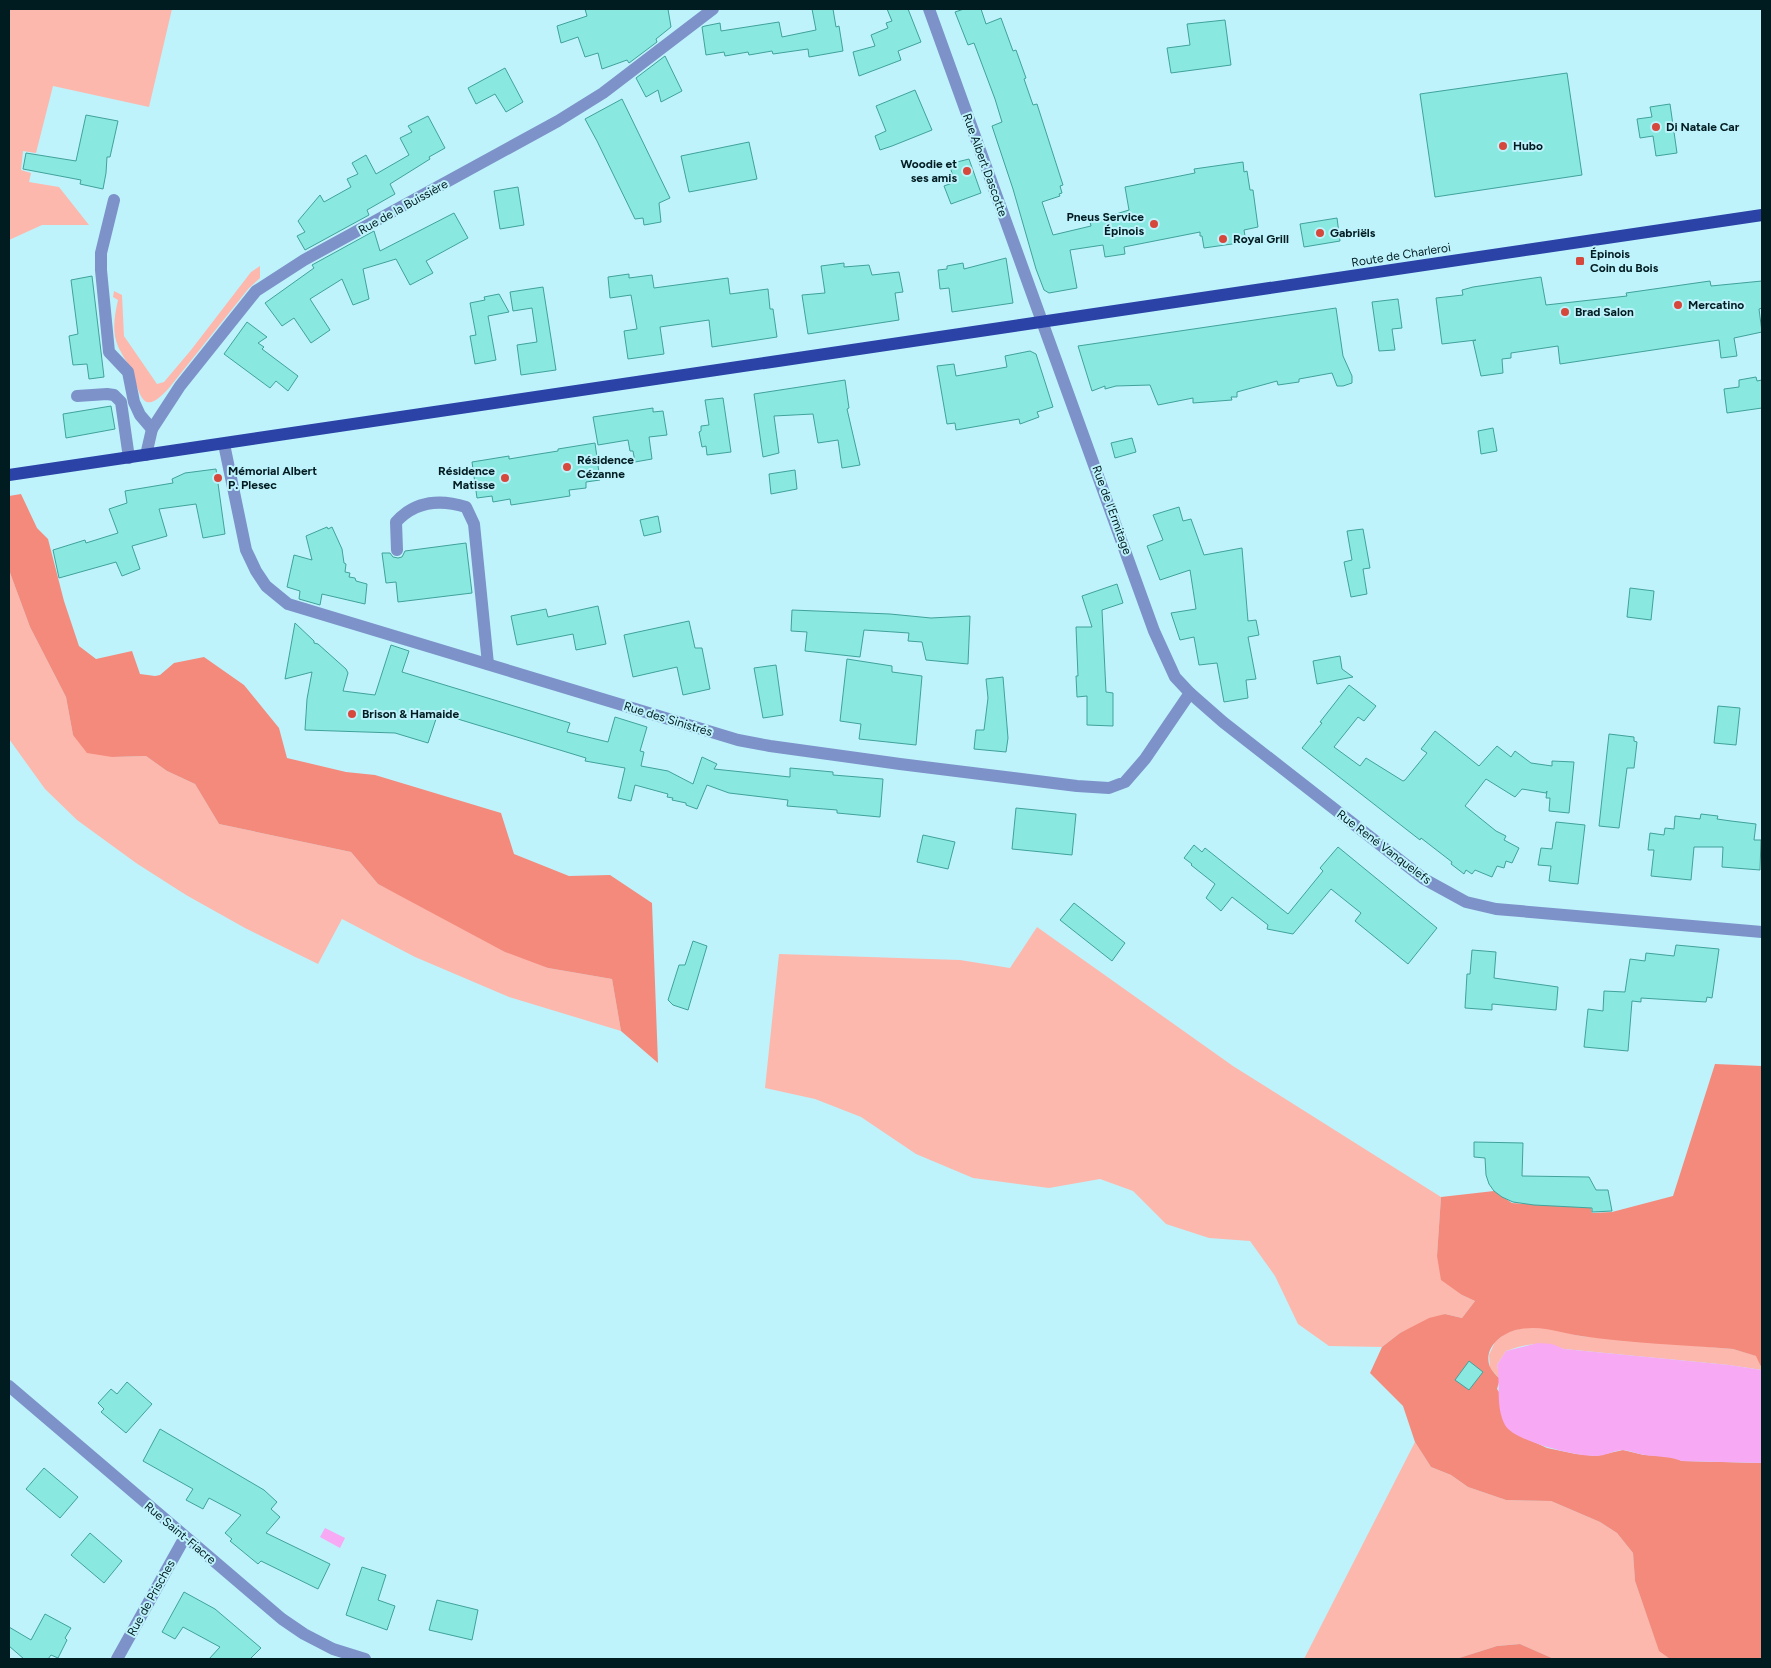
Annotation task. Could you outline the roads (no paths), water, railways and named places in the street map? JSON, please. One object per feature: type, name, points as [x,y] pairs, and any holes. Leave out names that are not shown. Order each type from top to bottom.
[{"type":"main road","name":"Route de Charleroi","points":[[9,475],[1295,285],[1549,245],[1762,215]]},
{"type":"street","name":"Rue de la Buissière","points":[[146,455],[152,429],[180,386],[256,291],[304,260],[566,116],[603,93],[713,9]]},
{"type":"street","name":"Rue Albert Dascotte","points":[[929,9],[1043,321]]},
{"type":"street","points":[[114,200],[101,253],[109,352],[128,372],[134,402],[140,415],[152,429]]},
{"type":"street","name":"Rue de l'Ermitage","points":[[1043,321],[1154,631],[1175,678],[1190,693]]},
{"type":"street","points":[[77,396],[107,394],[114,395],[121,402],[129,458]]},
{"type":"street","name":"Rue des Sinistrés","points":[[224,444],[246,550],[266,586],[288,604],[705,730],[762,744],[900,764],[1078,786],[1109,788],[1125,782],[1145,759],[1190,693]]},
{"type":"street","points":[[397,550],[396,522],[405,512],[430,504],[450,502],[466,507],[474,524],[488,664]]},
{"type":"street","name":"Rue René Vanquelefs","points":[[1190,693],[1223,722],[1424,879],[1466,902],[1496,910],[1762,932]]},
{"type":"street","name":"Rue Saint-Fiacre","points":[[9,1386],[282,1619],[304,1634],[334,1649],[365,1659]]},
{"type":"street","name":"Rue de Prisches","points":[[116,1659],[185,1537]]},
{"type":"place","name":"Di Natale Car","points":[[1656,127]]},
{"type":"place","name":"Hubo","points":[[1503,146]]},
{"type":"place","name":"Woodie et ses amis","points":[[967,171]]},
{"type":"place","name":"Pneus Service Épinois","points":[[1154,224]]},
{"type":"place","name":"Gabriëls","points":[[1320,233]]},
{"type":"place","name":"Royal Grill","points":[[1223,239]]},
{"type":"place","name":"Épinois Coin du Bois","points":[[1580,261]]},
{"type":"place","name":"Mercatino","points":[[1678,305]]},
{"type":"place","name":"Brad Salon","points":[[1565,312]]},
{"type":"place","name":"Résidence Cézanne","points":[[567,467]]},
{"type":"place","name":"Mémorial Albert P. Plesec","points":[[218,478]]},
{"type":"place","name":"Résidence Matisse","points":[[505,478]]},
{"type":"place","name":"Brison & Hamaide","points":[[352,714]]}]
